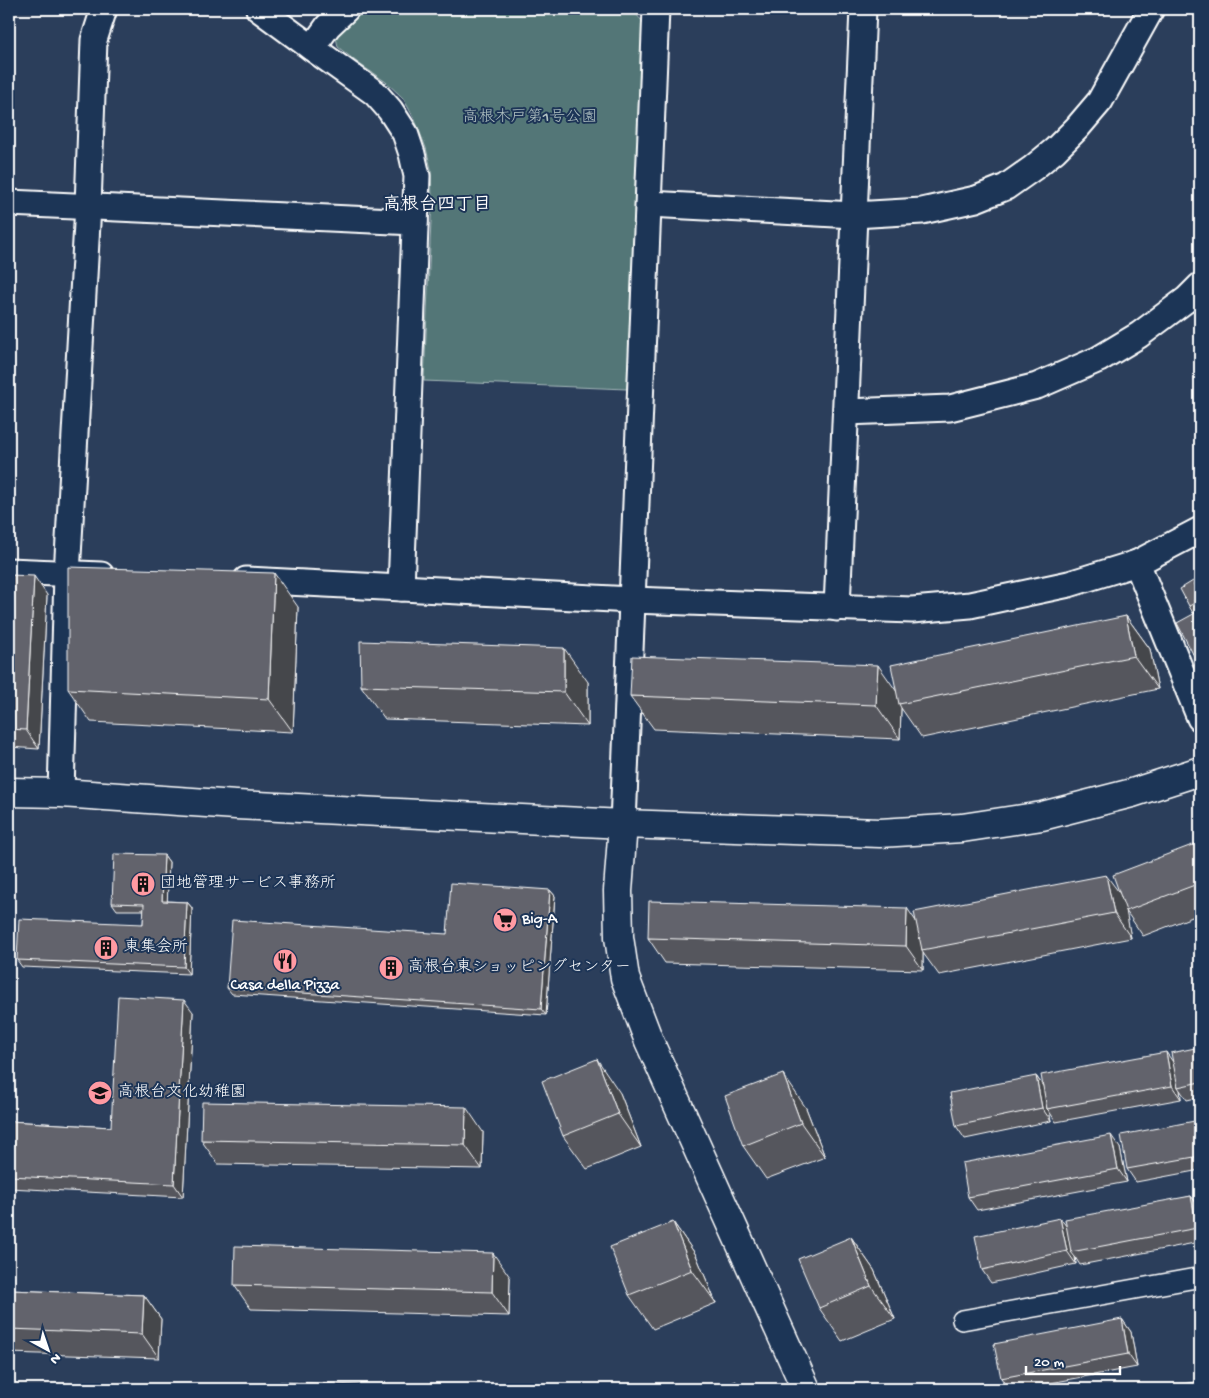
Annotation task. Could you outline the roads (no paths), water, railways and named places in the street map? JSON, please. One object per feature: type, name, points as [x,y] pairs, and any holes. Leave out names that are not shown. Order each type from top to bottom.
[{"type":"street","points":[[61,793],[67,574],[88,206],[94,40],[104,9]]},
{"type":"street","points":[[259,9],[375,93],[390,110],[405,133],[412,154],[417,176],[401,588]]},
{"type":"street","points":[[312,48],[328,26],[346,9]]},
{"type":"street","points":[[656,9],[623,824],[618,891],[619,937],[625,978],[649,1041],[806,1389]]},
{"type":"street","points":[[837,608],[863,9]]},
{"type":"street","points":[[649,204],[854,216],[922,211],[976,199],[1006,187],[1055,150],[1077,128],[1100,101],[1151,9]]},
{"type":"street","points":[[9,203],[415,222]]},
{"type":"street","points":[[846,412],[950,408],[1037,386],[1099,359],[1139,335],[1187,299],[1200,286]]},
{"type":"street","points":[[224,579],[632,600],[912,610],[970,604],[1069,584],[1137,563],[1200,530]]},
{"type":"street","points":[[1137,563],[1200,718]]},
{"type":"street","points":[[9,571],[126,576]]},
{"type":"street","points":[[11,800],[61,793],[236,805],[623,824],[880,834],[962,828],[1042,816],[1132,793],[1200,771]]},
{"type":"street","points":[[962,1320],[1196,1278]]},
{"type":"place","name":"団地管理サービス事務所","points":[[143,884]]},
{"type":"place","name":"Big-A","points":[[505,920]]},
{"type":"place","name":"東集会所","points":[[106,948]]},
{"type":"place","name":"Casa della Pizza","points":[[285,961]]},
{"type":"place","name":"高根台東ショッピングセンター","points":[[391,968]]},
{"type":"place","name":"高根台文化幼稚園","points":[[100,1093]]},
{"type":"district","name":"高根台四丁目","points":[[437,205]]},
{"type":"park label","name":"高根木戸第1号公園","points":[[530,118]]}]
